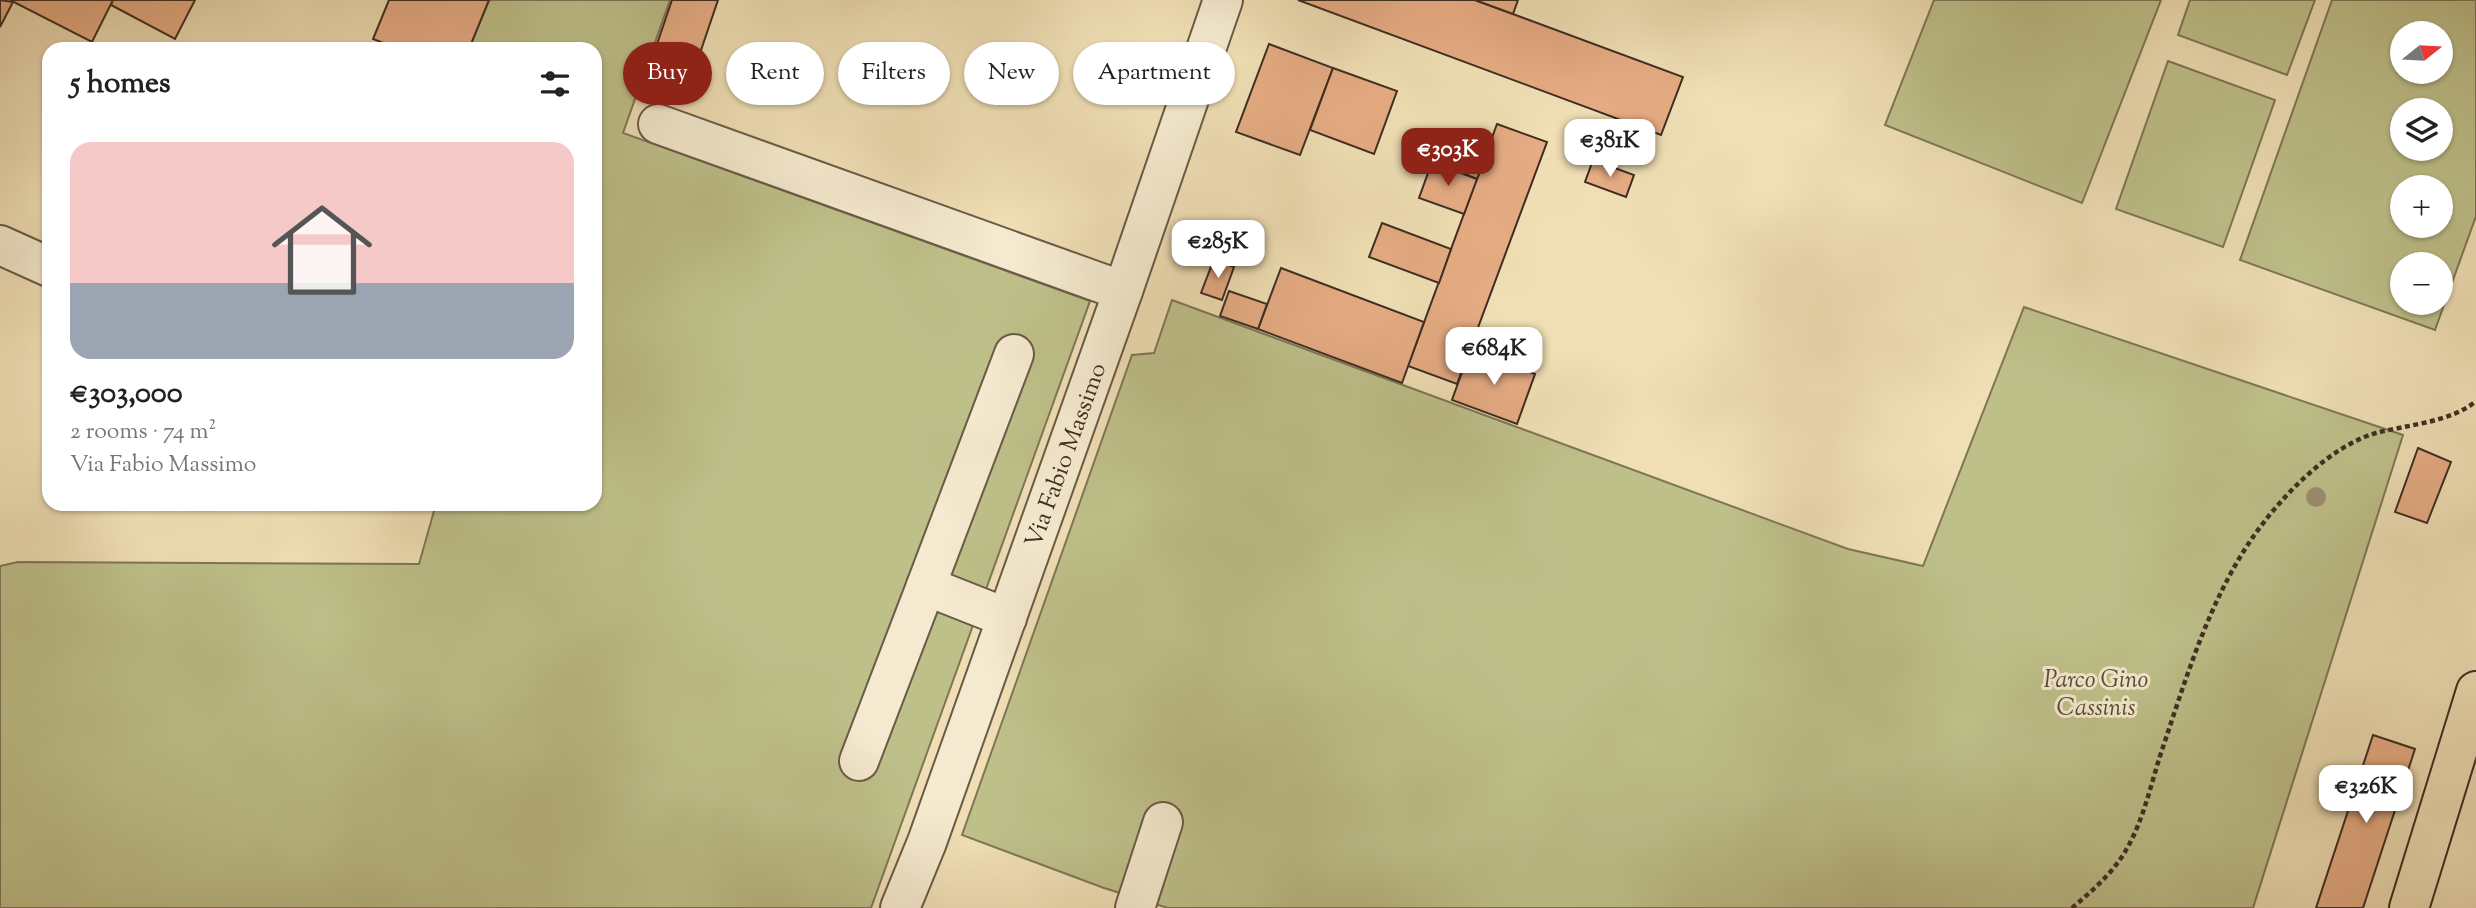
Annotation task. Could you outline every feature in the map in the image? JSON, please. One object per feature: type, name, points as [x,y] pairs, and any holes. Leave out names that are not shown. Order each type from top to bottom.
[{"type":"highway","points":[[2409,908],[2476,691]]},
{"type":"street","name":"Via Fabio Massimo","points":[[901,908],[1123,291],[1223,0]]},
{"type":"street","points":[[658,124],[1123,291]]},
{"type":"street","points":[[0,245],[42,264]]},
{"type":"street","points":[[859,761],[1014,354]]},
{"type":"street","points":[[926,586],[1007,618]]},
{"type":"street","points":[[1135,908],[1163,822]]},
{"type":"path","points":[[2072,908],[2097,887],[2124,853],[2141,820],[2195,656],[2214,610],[2253,537],[2305,475],[2340,450],[2373,434],[2440,418],[2476,401]]},
{"type":"green space","points":[[489,0],[670,0],[655,42],[623,42],[623,105],[633,105],[623,133],[1090,301],[871,908],[0,908],[0,566],[18,562],[419,564],[434,511],[602,511],[602,42],[472,42]]},
{"type":"green space","points":[[1934,0],[2161,0],[2082,203],[1885,125]]},
{"type":"green space","points":[[2190,0],[2315,0],[2287,75],[2178,35]]},
{"type":"green space","points":[[2332,0],[2476,0],[2476,216],[2453,280],[2453,252],[2390,252],[2390,314],[2240,260]]},
{"type":"green space","points":[[2168,61],[2275,100],[2223,247],[2116,209]]},
{"type":"green space","name":"Parco Gino Cassinis","points":[[1172,300],[1848,549],[1923,566],[2024,307],[2403,435],[2253,908],[1168,908],[1104,888],[962,835],[1132,355],[1154,353]]},
{"type":"green space","points":[[2393,315],[2440,315],[2435,330]]},
{"type":"building","points":[[0,0],[13,2],[0,27]]},
{"type":"building","points":[[10,0],[113,0],[92,42]]},
{"type":"building","points":[[113,0],[195,0],[175,39],[111,5]]},
{"type":"building","points":[[389,0],[489,0],[472,42],[381,42],[373,39]]},
{"type":"building","points":[[672,0],[718,0],[704,42],[658,42]]},
{"type":"building","points":[[1298,0],[1475,0],[1683,77],[1661,135]]},
{"type":"building","points":[[1475,0],[1518,0],[1513,14]]},
{"type":"building","points":[[1269,44],[1333,68],[1300,155],[1236,132]]},
{"type":"building","points":[[1333,68],[1397,91],[1374,154],[1310,130]]},
{"type":"building","points":[[1497,124],[1547,142],[1457,384],[1408,366]]},
{"type":"building","points":[[1446,133],[1489,149],[1477,179],[1434,163]]},
{"type":"building","points":[[1593,160],[1634,175],[1626,197],[1585,182]]},
{"type":"building","points":[[1432,162],[1477,179],[1464,214],[1419,198]]},
{"type":"building","points":[[1382,223],[1451,249],[1439,283],[1369,257]]},
{"type":"building","points":[[1214,259],[1234,267],[1222,300],[1201,293]]},
{"type":"building","points":[[1281,268],[1424,322],[1402,383],[1258,329]]},
{"type":"building","points":[[1229,291],[1267,304],[1258,329],[1220,316]]},
{"type":"building","points":[[1470,350],[1535,374],[1517,424],[1452,400]]},
{"type":"building","points":[[2418,448],[2451,462],[2427,523],[2395,512]]},
{"type":"building","points":[[2373,735],[2415,749],[2363,908],[2316,908]]}]
